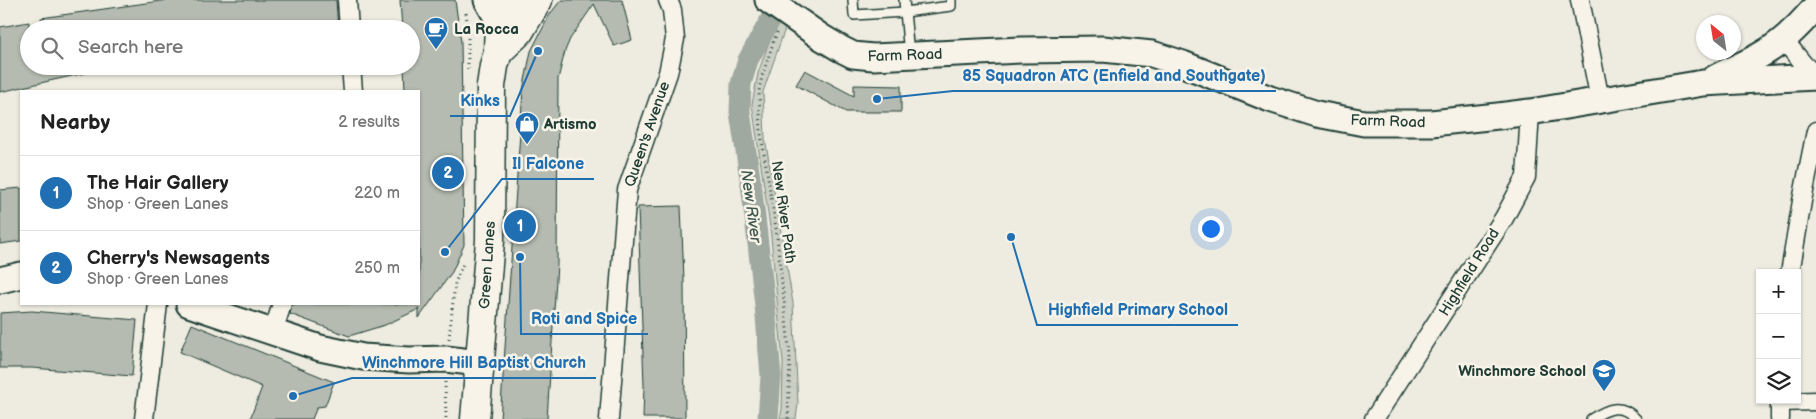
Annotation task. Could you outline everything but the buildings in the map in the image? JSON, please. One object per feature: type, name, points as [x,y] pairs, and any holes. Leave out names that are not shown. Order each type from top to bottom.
[{"type":"main road","points":[[498,52],[519,32],[538,0]]},
{"type":"main road","name":"Green Lanes","points":[[475,419],[490,241],[491,86],[498,52],[499,7]]},
{"type":"street","points":[[347,0],[348,20]]},
{"type":"street","name":"Queen's Avenue","points":[[609,419],[627,190],[670,64],[675,39],[672,10],[668,0]]},
{"type":"street","points":[[1580,0],[1600,100]]},
{"type":"street","name":"Farm Road","points":[[776,6],[820,37],[852,55],[873,57],[1103,49],[1152,54],[1183,64],[1270,99],[1316,114],[1364,123],[1431,122],[1530,112],[1703,83],[1816,77]]},
{"type":"street","name":"Farm Road","points":[[1703,83],[1765,53],[1784,40],[1816,6]]},
{"type":"street","points":[[1784,40],[1816,77]]},
{"type":"street","points":[[352,75],[353,90]]},
{"type":"street","name":"Highfield Road","points":[[1374,419],[1504,218],[1526,178],[1530,112]]},
{"type":"street","points":[[1791,269],[1816,131]]},
{"type":"street","points":[[0,280],[20,275]]},
{"type":"street","points":[[144,419],[158,305]]},
{"type":"street","points":[[192,305],[320,348],[363,357],[409,360],[446,359],[479,363]]},
{"type":"street","points":[[273,332],[282,305]]},
{"type":"street","points":[[1780,407],[1816,401]]},
{"type":"lane","points":[[853,0],[854,15],[905,12],[951,6],[950,0]]},
{"type":"lane","points":[[904,0],[909,55]]},
{"type":"lane","points":[[1591,419],[1604,410],[1613,408],[1632,414],[1636,419]]},
{"type":"path","name":"New River Path","points":[[776,6],[759,90],[760,134],[776,228],[790,356],[788,419]]},
{"type":"path","name":"Green Lanes","points":[[448,346],[455,283],[464,260]]},
{"type":"path","points":[[445,376],[446,419]]},
{"type":"shaded area","points":[[777,19],[787,23],[763,92],[765,138],[793,303],[798,404],[796,419],[780,419],[783,363],[770,227],[752,104],[758,73]]},
{"type":"waterway","name":"New River","points":[[768,419],[771,376],[765,305],[752,191],[740,112],[741,84],[748,60],[772,17],[778,0]]},
{"type":"place","name":"La Rocca","points":[[436,50]]},
{"type":"place","name":"Kinks","points":[[538,51]]},
{"type":"place","name":"85 Squadron ATC (Enfield and Southgate)","points":[[877,99]]},
{"type":"place","name":"Artismo","points":[[527,145]]},
{"type":"place","name":"Cherry's Newsagents","points":[[448,173]]},
{"type":"place","name":"The Hair Gallery","points":[[520,226]]},
{"type":"place","name":"Highfield Primary School","points":[[1011,237]]},
{"type":"place","name":"Il Falcone","points":[[445,252]]},
{"type":"place","name":"Roti and Spice","points":[[520,257]]},
{"type":"place","name":"Winchmore School","points":[[1604,392]]},
{"type":"place","name":"Winchmore Hill Baptist Church","points":[[293,396]]}]
